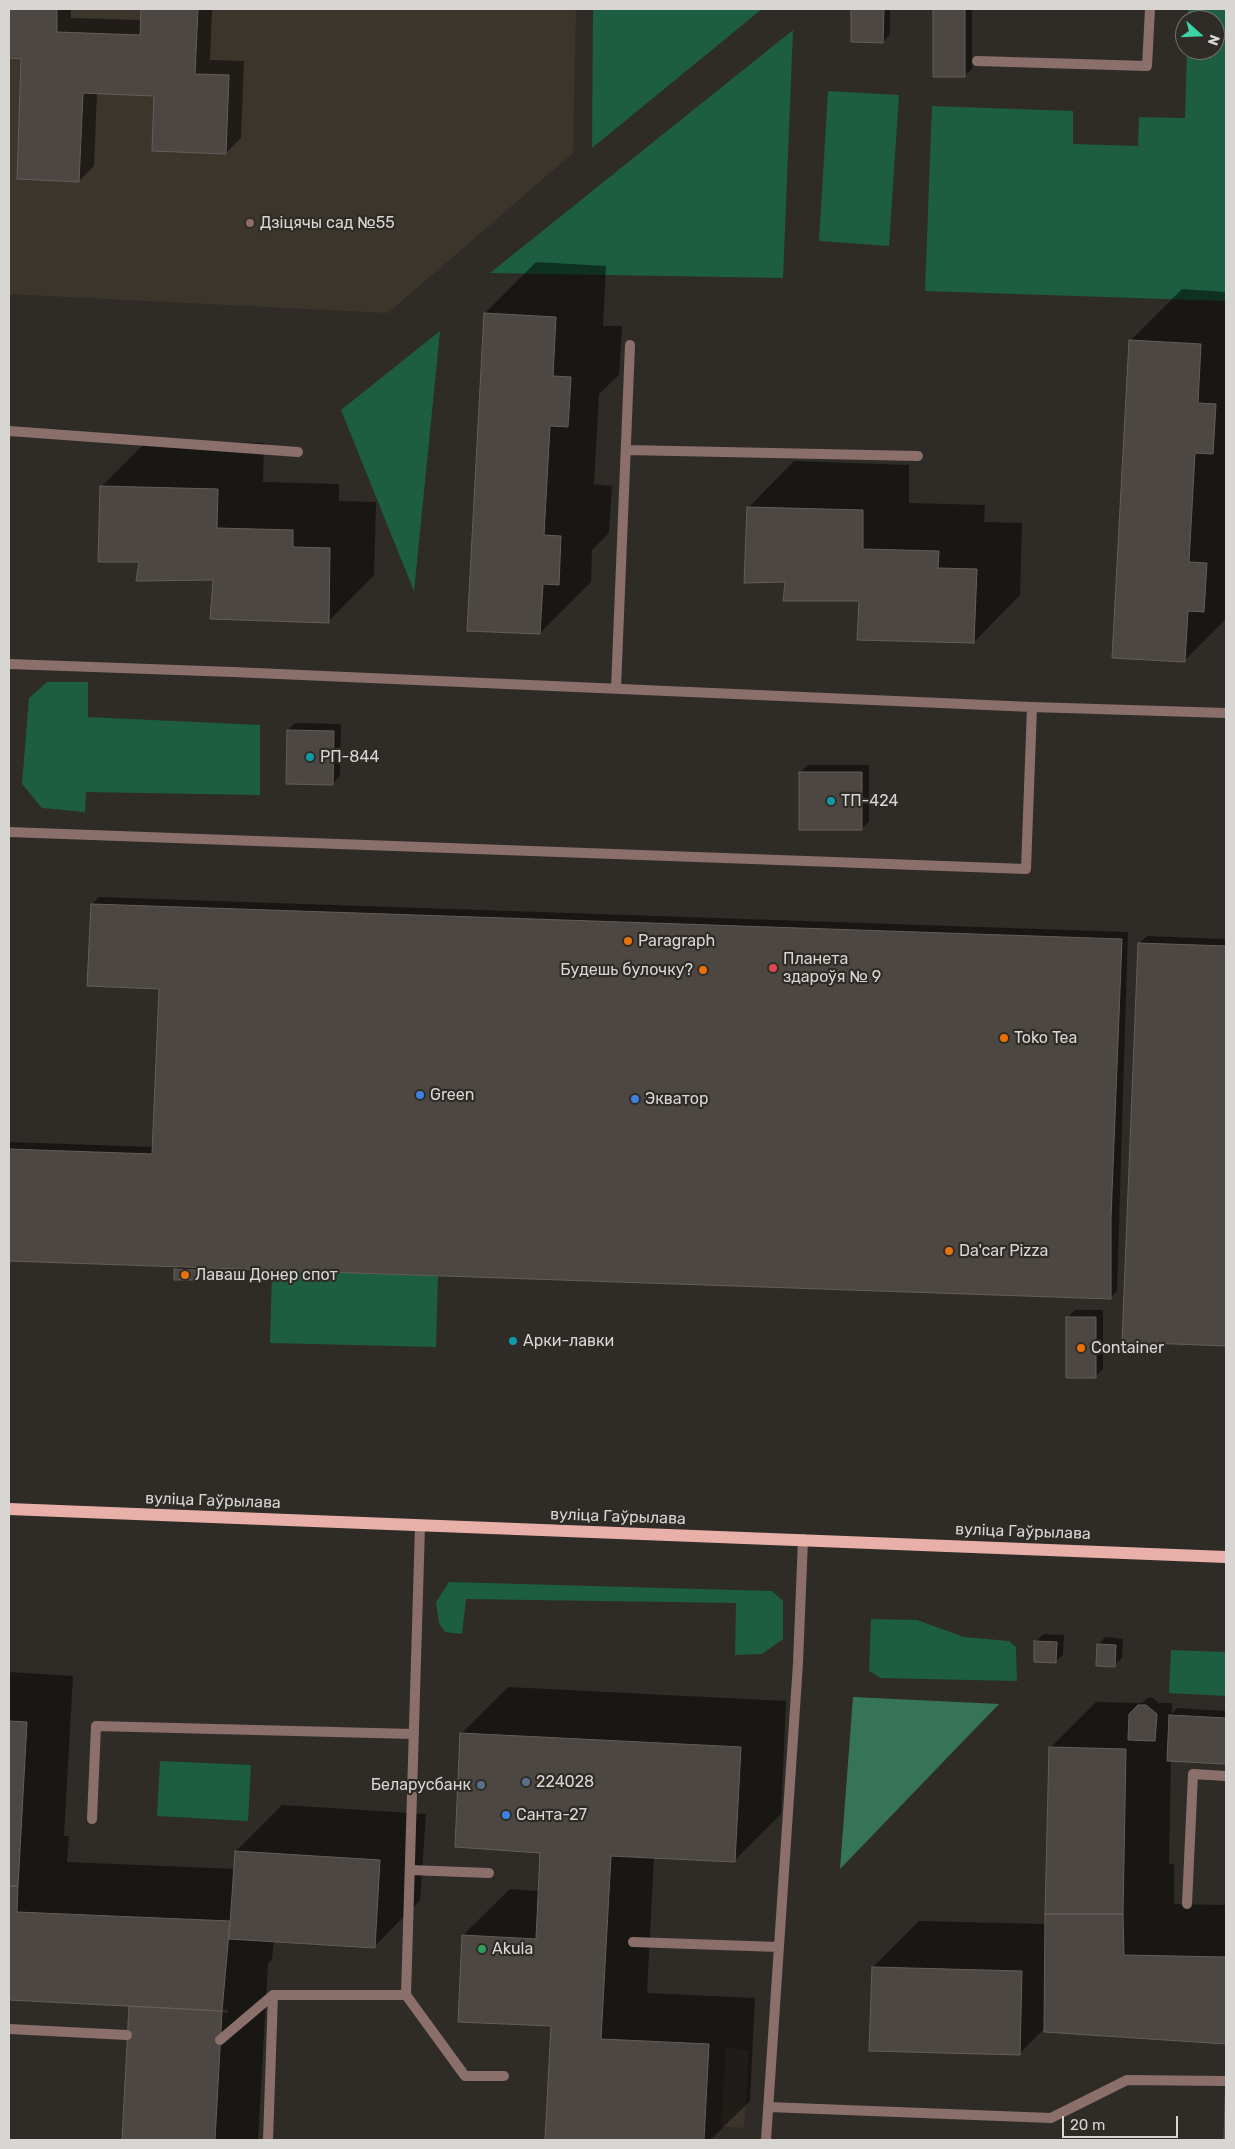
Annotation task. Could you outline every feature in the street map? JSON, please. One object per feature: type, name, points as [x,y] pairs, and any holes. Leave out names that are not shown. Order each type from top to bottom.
[{"type":"main road","name":"вуліца Гаўрылава","points":[[9,1509],[1226,1557]]},
{"type":"lane","points":[[976,61],[1147,66],[1150,9]]},
{"type":"lane","points":[[616,688],[630,345]]},
{"type":"lane","points":[[9,431],[298,452]]},
{"type":"lane","points":[[626,450],[918,456]]},
{"type":"lane","points":[[9,664],[616,688],[1032,707],[1226,713]]},
{"type":"lane","points":[[9,832],[1026,869],[1032,707]]},
{"type":"lane","points":[[420,1526],[406,1995],[465,2076],[504,2076]]},
{"type":"lane","points":[[766,2140],[798,1670],[802,1539]]},
{"type":"lane","points":[[92,1819],[96,1726],[414,1734]]},
{"type":"lane","points":[[1187,1904],[1193,1774],[1226,1776]]},
{"type":"lane","points":[[410,1870],[488,1873]]},
{"type":"lane","points":[[633,1942],[779,1946]]},
{"type":"lane","points":[[220,2040],[273,1995],[406,1995]]},
{"type":"lane","points":[[268,2140],[273,1995]]},
{"type":"lane","points":[[9,2028],[128,2036]]},
{"type":"lane","points":[[768,2107],[1051,2118],[1127,2080],[1225,2081]]},
{"type":"shaded area","name":"Дзіцячы сад №55","points":[[9,9],[576,9],[573,153],[388,313],[9,294]]},
{"type":"shaded area","points":[[726,2048],[749,2050],[744,2128],[721,2126]]},
{"type":"green space","points":[[593,9],[762,9],[592,148]]},
{"type":"green space","points":[[1226,9],[1226,301],[925,291],[932,106],[1073,111],[1073,144],[1138,146],[1139,117],[1185,118],[1187,60],[1225,60],[1225,10],[1188,10]]},
{"type":"green space","points":[[793,30],[783,278],[490,273]]},
{"type":"green space","points":[[828,91],[899,95],[889,246],[819,241]]},
{"type":"green space","points":[[440,331],[414,591],[341,410]]},
{"type":"green space","points":[[47,682],[88,682],[88,717],[260,725],[260,795],[86,792],[85,812],[42,808],[22,784],[29,698]]},
{"type":"green space","points":[[272,1271],[438,1275],[436,1347],[270,1343]]},
{"type":"green space","points":[[449,1582],[772,1591],[783,1601],[783,1639],[762,1654],[735,1655],[736,1603],[466,1599],[462,1634],[445,1632],[439,1623],[436,1602]]},
{"type":"green space","points":[[871,1619],[917,1620],[964,1637],[1009,1641],[1016,1647],[1017,1681],[881,1678],[869,1671]]},
{"type":"green space","points":[[1171,1650],[1226,1652],[1226,1696],[1169,1693]]},
{"type":"green space","points":[[853,1697],[999,1704],[840,1869]]},
{"type":"green space","points":[[160,1761],[251,1765],[248,1821],[157,1816]]},
{"type":"building","points":[[9,9],[57,9],[57,32],[140,35],[141,9],[198,9],[195,74],[229,75],[226,154],[152,151],[154,96],[83,93],[79,182],[17,179],[21,59],[9,58]]},
{"type":"building","points":[[851,9],[884,9],[883,43],[851,42]]},
{"type":"building","points":[[933,9],[965,9],[965,77],[933,77]]},
{"type":"building","points":[[484,313],[556,317],[553,376],[571,377],[568,427],[550,426],[544,535],[561,536],[559,585],[543,584],[540,634],[467,631]]},
{"type":"building","points":[[1129,340],[1201,344],[1198,403],[1216,404],[1213,454],[1195,453],[1189,562],[1207,563],[1204,612],[1188,611],[1185,662],[1112,658]]},
{"type":"building","points":[[100,486],[218,489],[217,528],[293,530],[293,547],[330,548],[329,623],[210,619],[213,580],[136,581],[139,562],[98,562]]},
{"type":"building","points":[[747,507],[863,510],[863,549],[939,551],[938,568],[977,569],[974,643],[857,640],[859,601],[783,601],[785,582],[744,583]]},
{"type":"building","name":"РП-844","points":[[287,730],[334,731],[333,785],[286,784]]},
{"type":"building","name":"ТП-424","points":[[799,772],[862,772],[862,830],[799,830]]},
{"type":"building","name":"Экватор","points":[[91,904],[1122,939],[1111,1218],[1111,1299],[9,1261],[9,1149],[152,1154],[159,989],[87,986]]},
{"type":"building","points":[[1138,943],[1226,946],[1226,1346],[1122,1342]]},
{"type":"building","name":"Лаваш Донер спот","points":[[174,1269],[196,1270],[195,1280],[174,1280]]},
{"type":"building","name":"Container","points":[[1066,1317],[1096,1317],[1096,1378],[1066,1378]]},
{"type":"building","points":[[1034,1641],[1057,1642],[1056,1663],[1034,1662]]},
{"type":"building","points":[[1097,1644],[1116,1645],[1115,1667],[1096,1666]]},
{"type":"building","points":[[1138,1705],[1146,1705],[1157,1714],[1155,1741],[1128,1740],[1129,1714]]},
{"type":"building","points":[[1169,1715],[1226,1718],[1226,1764],[1167,1761]]},
{"type":"building","points":[[9,1721],[27,1722],[18,1886],[9,1886]]},
{"type":"building","points":[[460,1733],[741,1747],[735,1862],[611,1856],[601,2039],[709,2044],[704,2140],[545,2140],[551,2026],[458,2022],[462,1935],[536,1939],[540,1853],[455,1847]]},
{"type":"building","points":[[1049,1747],[1126,1749],[1123,1914],[1045,1914]]},
{"type":"building","points":[[235,1851],[380,1860],[375,1948],[229,1939]]},
{"type":"building","points":[[9,1886],[18,1886],[17,1912],[230,1921],[222,2011],[9,2000]]},
{"type":"building","points":[[1045,1914],[1123,1914],[1124,1955],[1226,1957],[1226,2044],[1044,2032]]},
{"type":"building","points":[[872,1967],[1022,1971],[1020,2055],[869,2051]]},
{"type":"building","points":[[129,2006],[222,2011],[215,2140],[122,2140]]},
{"type":"building","points":[[1226,2071],[1226,2140],[1224,2140]]},
{"type":"place","name":"Дзіцячы сад №55","points":[[250,223]]},
{"type":"place","name":"РП-844","points":[[310,757]]},
{"type":"place","name":"ТП-424","points":[[831,801]]},
{"type":"place","name":"Paragraph","points":[[628,941]]},
{"type":"place","name":"Планета здароўя № 9","points":[[773,968]]},
{"type":"place","name":"Будешь булочку?","points":[[703,970]]},
{"type":"place","name":"Toko Tea","points":[[1004,1038]]},
{"type":"place","name":"Green","points":[[420,1095]]},
{"type":"place","name":"Экватор","points":[[635,1099]]},
{"type":"place","name":"Da'car Pizza","points":[[949,1251]]},
{"type":"place","name":"Лаваш Донер спот","points":[[185,1275]]},
{"type":"place","name":"Арки-лавки","points":[[513,1341]]},
{"type":"place","name":"Container","points":[[1081,1348]]},
{"type":"place","name":"224028","points":[[526,1782]]},
{"type":"place","name":"Беларусбанк","points":[[481,1785]]},
{"type":"place","name":"Санта-27","points":[[506,1815]]},
{"type":"place","name":"Akula","points":[[482,1949]]}]
